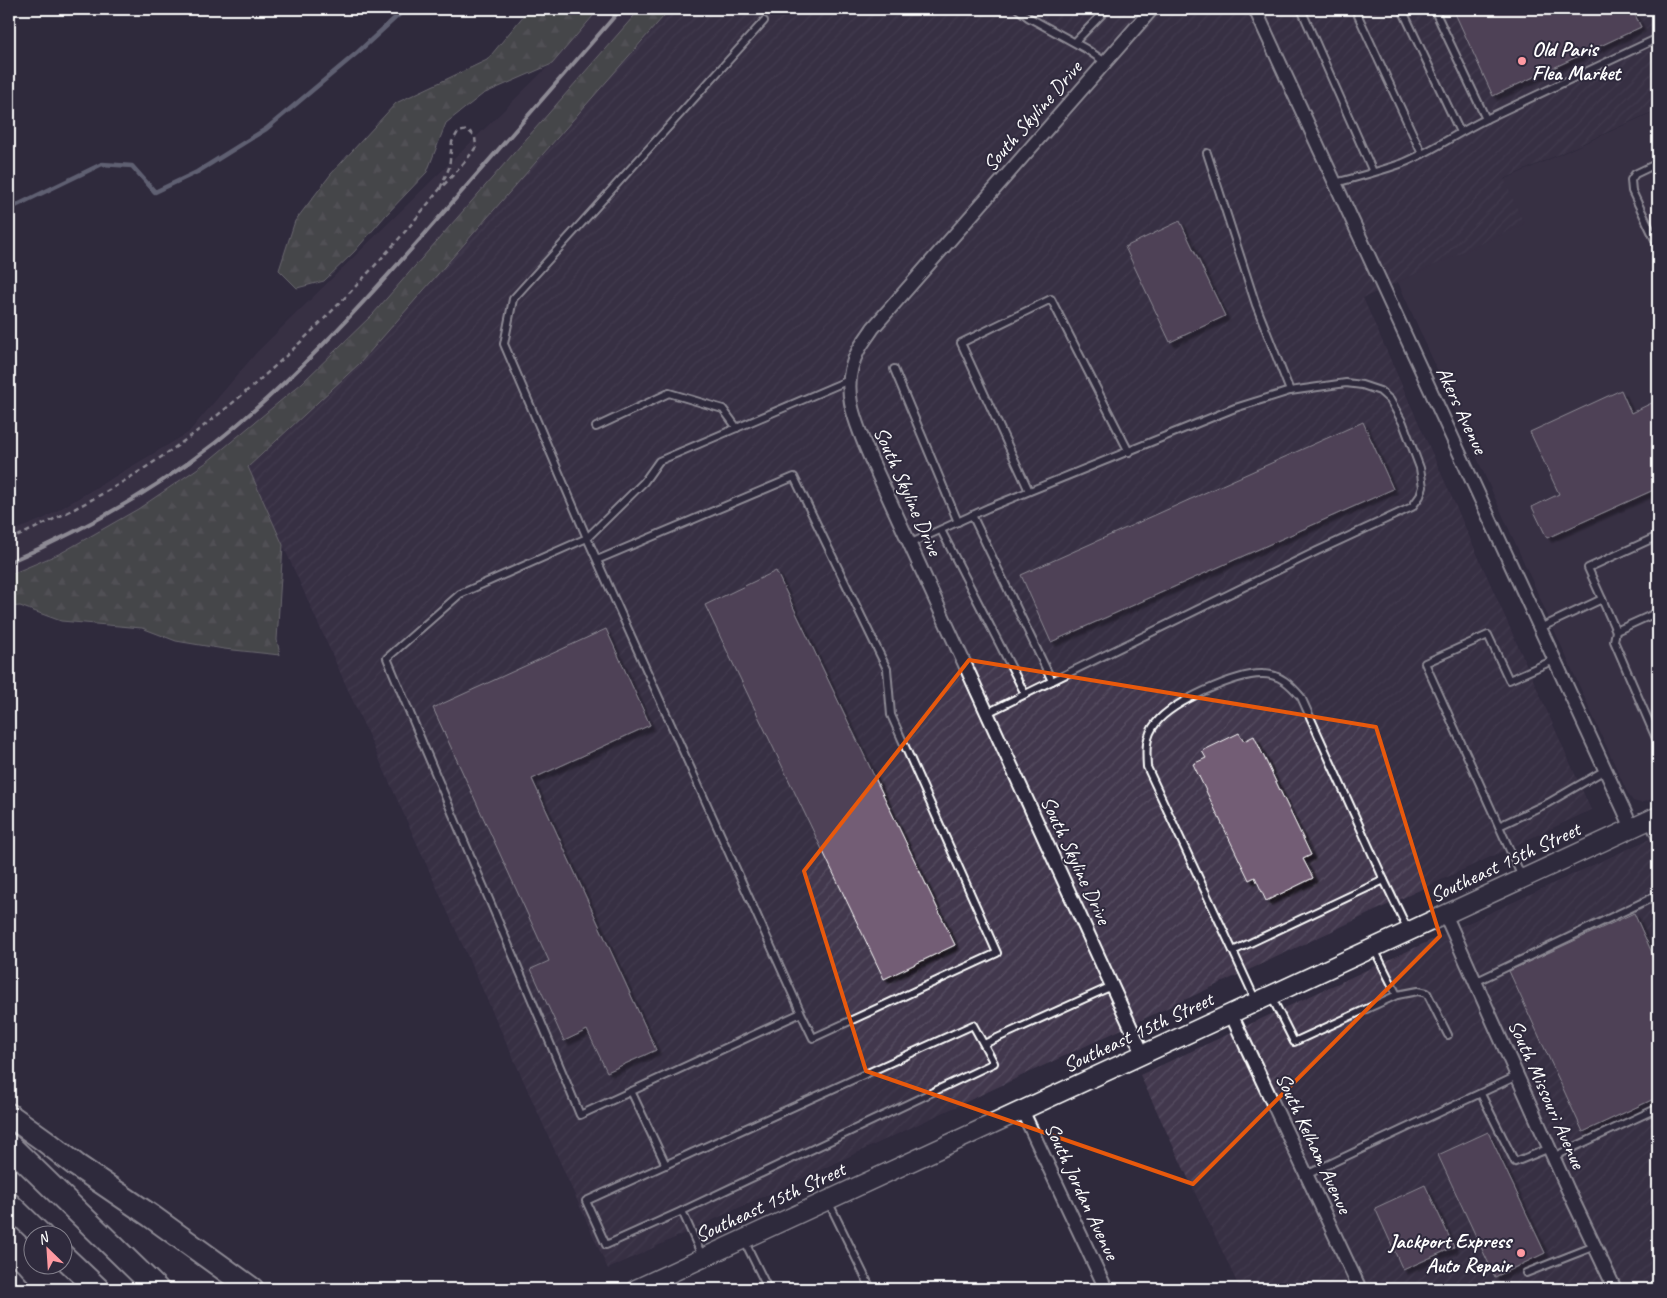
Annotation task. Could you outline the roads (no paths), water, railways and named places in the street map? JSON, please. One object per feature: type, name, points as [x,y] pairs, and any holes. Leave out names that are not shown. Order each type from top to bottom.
[{"type":"highway","points":[[9,1115],[76,1166],[151,1216],[252,1289]]},
{"type":"highway","points":[[9,1144],[157,1289]]},
{"type":"highway","points":[[9,1204],[32,1226]]},
{"type":"highway","points":[[72,1264],[98,1289]]},
{"type":"highway","points":[[9,1278],[19,1289]]},
{"type":"main road","name":"Southeast 15th Street","points":[[636,1289],[1653,818]]},
{"type":"street","name":"South Skyline Drive","points":[[1143,1054],[856,426],[850,401],[849,380],[859,349],[873,328],[1152,9]]},
{"type":"street","name":"Akers Avenue","points":[[1255,9],[1632,828]]},
{"type":"street","name":"South Missouri Avenue","points":[[1445,914],[1615,1289]]},
{"type":"street","name":"South Kelham Avenue","points":[[1231,1014],[1360,1289]]},
{"type":"street","name":"South Jordan Avenue","points":[[1022,1110],[1106,1289]]},
{"type":"lane","points":[[1018,9],[1028,17],[1074,42],[1105,62]]},
{"type":"lane","points":[[1074,42],[1107,9]]},
{"type":"lane","points":[[1301,9],[1373,172]]},
{"type":"lane","points":[[1355,9],[1422,154]]},
{"type":"lane","points":[[1402,9],[1460,132]]},
{"type":"lane","points":[[1434,9],[1486,119]]},
{"type":"lane","points":[[597,560],[794,477],[887,668],[891,715],[997,953],[813,1038],[587,538],[504,344],[513,299],[764,21]]},
{"type":"lane","points":[[1335,183],[1373,172],[1422,154],[1486,119],[1658,38]]},
{"type":"lane","points":[[1207,152],[1256,305],[1290,391]]},
{"type":"lane","points":[[1658,163],[1634,174],[1630,183],[1658,246]]},
{"type":"lane","points":[[1029,491],[961,343],[1051,299],[1129,452]]},
{"type":"lane","points":[[894,369],[958,522]]},
{"type":"lane","points":[[801,1013],[580,1115],[387,658],[460,594],[587,538],[644,482],[659,461],[849,380]]},
{"type":"lane","points":[[909,544],[1029,491],[1235,408],[1290,391],[1346,384],[1362,385],[1380,391],[1390,400],[1403,423],[1420,468],[1423,487],[1420,496],[1412,507],[987,713]]},
{"type":"lane","points":[[596,427],[669,393],[723,409],[737,428]]},
{"type":"lane","points":[[972,515],[1052,681]]},
{"type":"lane","points":[[941,530],[1024,694]]},
{"type":"lane","points":[[1658,536],[1588,568],[1616,631],[1614,641],[1658,743]]},
{"type":"lane","points":[[1540,628],[1602,599]]},
{"type":"lane","points":[[1616,631],[1658,612]]},
{"type":"lane","points":[[1523,878],[1425,663],[1488,635],[1509,680],[1554,660]]},
{"type":"lane","points":[[1408,931],[1301,696],[1286,680],[1264,673],[1242,677],[1204,691],[1174,708],[1156,723],[1146,743],[1147,767],[1233,951],[1263,999],[1294,1042],[1397,995],[1418,991],[1427,993],[1448,1035]]},
{"type":"lane","points":[[1499,826],[1548,803],[1605,770]]},
{"type":"lane","points":[[1653,818],[1658,844]]},
{"type":"lane","points":[[1233,951],[1384,880]]},
{"type":"lane","points":[[1475,982],[1658,896]]},
{"type":"lane","points":[[1374,948],[1397,995]]},
{"type":"lane","points":[[984,1044],[1112,986]]},
{"type":"lane","points":[[973,1025],[984,1044],[994,1063],[606,1245],[586,1201],[973,1025]]},
{"type":"lane","points":[[1306,1175],[1517,1076]]},
{"type":"lane","points":[[631,1091],[666,1164]]},
{"type":"lane","points":[[1481,1094],[1515,1162],[1552,1152],[1658,1108]]},
{"type":"lane","points":[[828,1200],[871,1289]]},
{"type":"lane","points":[[682,1211],[703,1258]]},
{"type":"lane","points":[[744,1239],[768,1289]]},
{"type":"lane","points":[[1526,1273],[1595,1246]]},
{"type":"waterway","points":[[9,209],[102,164],[132,166],[155,192],[197,172],[266,129],[358,52],[405,9]]},
{"type":"railway","points":[[9,562],[90,524],[141,494],[215,443],[271,395],[324,344],[374,291],[621,9]]},
{"type":"place","name":"Old Paris Flea Market","points":[[1522,61]]},
{"type":"place","name":"Jackport Express Auto Repair","points":[[1521,1253]]}]
